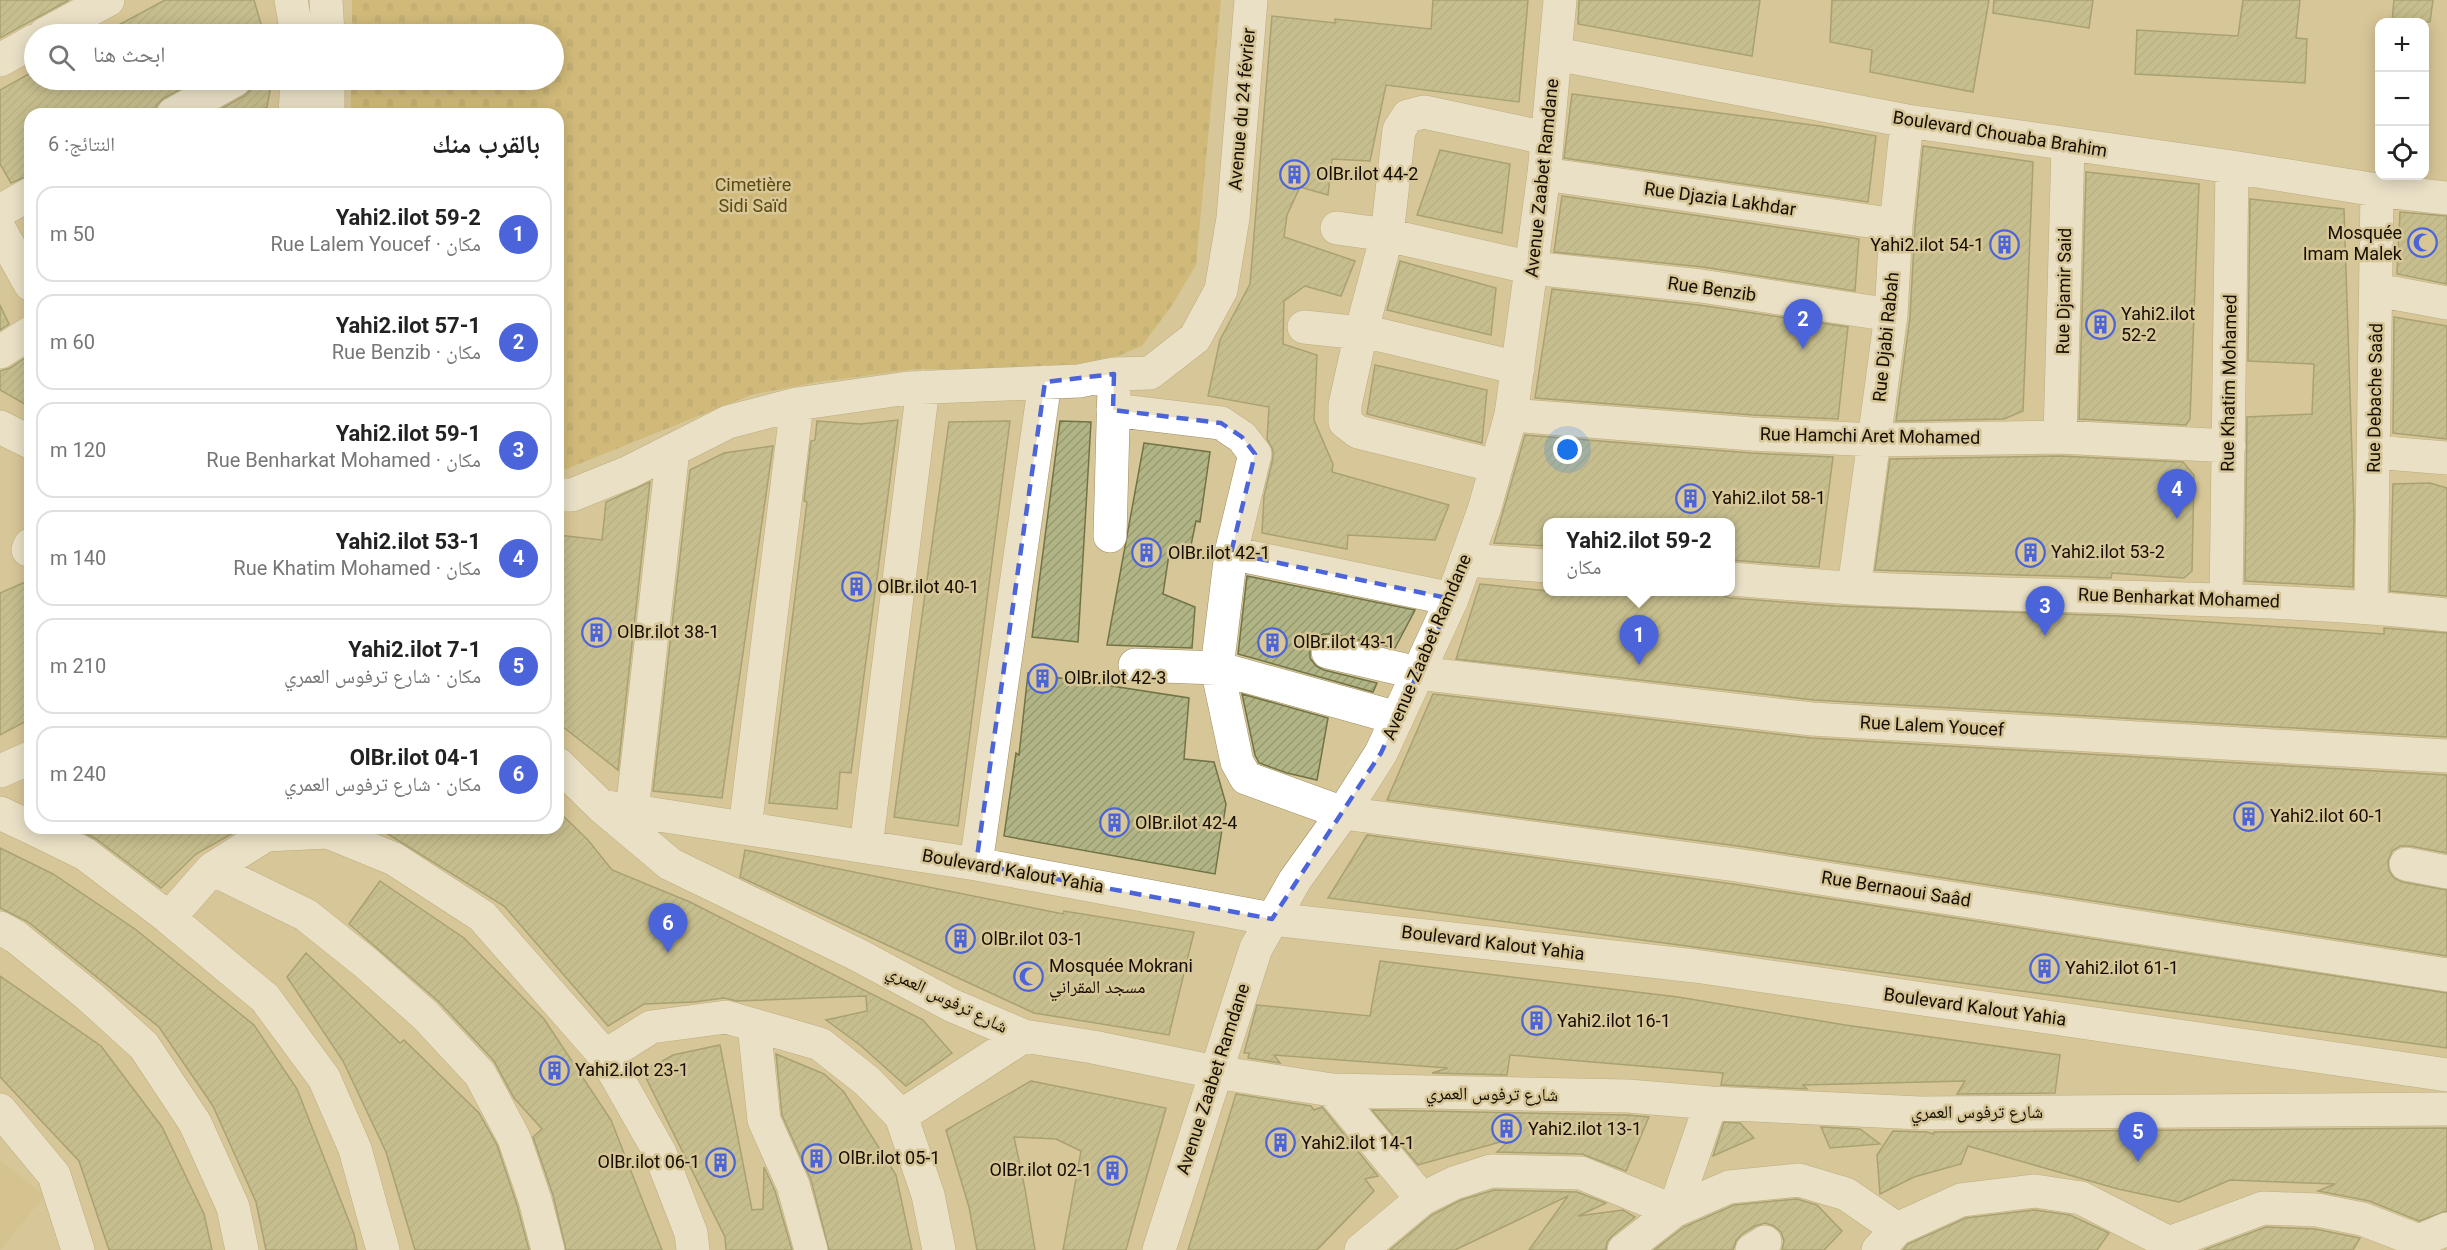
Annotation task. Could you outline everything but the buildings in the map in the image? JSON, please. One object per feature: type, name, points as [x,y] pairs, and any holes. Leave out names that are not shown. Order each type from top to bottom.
[{"type":"street","points":[[64,24],[108,0]]},
{"type":"street","points":[[291,0],[295,24]]},
{"type":"street","points":[[326,0],[327,24]]},
{"type":"street","name":"Avenue du 24 février","points":[[564,495],[572,495],[629,472],[728,422],[797,404],[923,387],[1079,381],[1114,374],[1150,373],[1195,338],[1221,290],[1233,218],[1251,0]]},
{"type":"street","name":"Avenue Zaabet Ramdane","points":[[1159,1250],[1256,948],[1295,880],[1382,753],[1452,599],[1466,560],[1511,415],[1544,174],[1560,0]]},
{"type":"street","points":[[0,60],[24,46]]},
{"type":"street","name":"Boulevard Chouaba Brahim","points":[[1556,54],[1907,121],[2377,190],[2447,198]]},
{"type":"street","points":[[184,108],[217,90]]},
{"type":"street","points":[[295,108],[296,90]]},
{"type":"street","points":[[328,90],[328,108]]},
{"type":"street","points":[[1496,466],[1358,432],[1345,422],[1345,405],[1387,235],[1399,130],[1408,116],[1425,112],[1546,138]]},
{"type":"street","name":"Rue Djabi Rabah","points":[[1854,588],[1891,315],[1896,225],[1907,121]]},
{"type":"street","name":"Rue Djamir Said","points":[[2060,437],[2068,145]]},
{"type":"street","name":"Rue Khatim Mohamed","points":[[2226,599],[2232,167]]},
{"type":"street","name":"Rue Djazia Lakhdar","points":[[1544,174],[1896,225]]},
{"type":"street","name":"Rue Debache Saâd","points":[[2371,607],[2377,190]]},
{"type":"street","points":[[0,211],[24,197]]},
{"type":"street","name":"Rue Benzib","points":[[1337,228],[1387,235],[1532,268],[1701,286],[1891,315]]},
{"type":"street","points":[[0,230],[24,273]]},
{"type":"street","points":[[2377,290],[2447,303]]},
{"type":"street","points":[[1304,327],[1380,335],[1518,368]]},
{"type":"street","points":[[0,352],[24,337]]},
{"type":"street","points":[[1110,536],[1114,374]]},
{"type":"street","points":[[976,864],[1045,382]]},
{"type":"street","points":[[866,847],[923,387]]},
{"type":"street","points":[[745,828],[797,404]]},
{"type":"street","name":"Rue Bernaoui Saâd","points":[[1113,410],[1221,423],[1242,437],[1255,454],[1232,553],[1217,668],[1237,762],[1246,778],[1343,813],[1736,865],[2447,975]]},
{"type":"street","name":"Rue Hamchi Aret Mohamed","points":[[1511,415],[1752,434],[1875,440],[2060,437],[2229,446]]},
{"type":"street","points":[[0,427],[24,439]]},
{"type":"street","points":[[564,769],[617,809],[673,450]]},
{"type":"street","points":[[2374,452],[2447,458]]},
{"type":"street","points":[[1232,553],[1452,599]]},
{"type":"street","points":[[1466,560],[1543,566]]},
{"type":"street","name":"Rue Benharkat Mohamed","points":[[1735,579],[1854,588],[2226,599],[2371,607],[2447,615]]},
{"type":"street","name":"Rue Lalem Youcef","points":[[1328,652],[1418,673],[1812,719],[2447,756]]},
{"type":"street","points":[[1135,665],[1217,668],[1397,718]]},
{"type":"street","points":[[0,771],[24,761]]},
{"type":"street","name":"Boulevard Kalout Yahia","points":[[617,809],[976,864],[1272,919],[1695,966],[2447,1075]]},
{"type":"street","name":"شارع ترفوس العمري","points":[[617,809],[670,864],[858,956],[951,1005],[1024,1036],[1215,1071],[1332,1090],[1616,1096],[1920,1113],[2447,1109]]},
{"type":"street","points":[[0,813],[24,825]]},
{"type":"street","points":[[43,834],[85,854],[169,918],[265,998],[324,1078],[354,1149],[383,1250]]},
{"type":"street","points":[[169,918],[212,869],[266,835],[287,834]]},
{"type":"street","points":[[333,834],[394,860],[482,916],[605,1056],[660,1153],[691,1233],[693,1250]]},
{"type":"street","points":[[2406,864],[2447,872]]},
{"type":"street","points":[[212,869],[306,915],[366,963],[425,1015],[480,1074],[514,1138],[535,1200],[548,1250]]},
{"type":"street","points":[[0,928],[16,937],[89,996],[144,1046],[195,1123],[233,1207],[242,1250]]},
{"type":"street","points":[[605,1056],[651,1027],[726,1017],[820,1044],[867,1081],[901,1116],[928,1195],[939,1250]]},
{"type":"street","points":[[754,1025],[764,1120],[793,1185],[811,1250]]},
{"type":"street","points":[[901,1116],[1024,1036]]},
{"type":"street","points":[[1332,1090],[1422,1199]]},
{"type":"street","points":[[1674,1211],[1711,1103]]},
{"type":"street","points":[[0,1110],[54,1175],[78,1250]]},
{"type":"street","points":[[1361,1250],[1422,1199],[1454,1183],[1491,1171],[1581,1173],[1674,1211]]},
{"type":"street","points":[[1624,1250],[1674,1211],[1729,1187],[1799,1180],[1846,1194],[1888,1239],[1961,1200],[2035,1191],[2081,1198],[2166,1246],[2263,1208],[2317,1210],[2362,1219],[2426,1240]]},
{"type":"highlighted area","points":[[1114,374],[1113,410],[1221,423],[1242,437],[1255,454],[1231,553],[1452,599],[1381,753],[1272,919],[976,864],[1045,382]]},
{"type":"shaded area","points":[[0,1160],[44,1196],[0,1250]]},
{"type":"green space","name":"Cimetière Sidi Saïd","points":[[352,0],[1221,0],[1196,265],[1172,305],[1142,346],[1085,370],[917,369],[818,382],[751,395],[564,469],[564,108],[351,108],[351,90],[564,90],[564,24],[352,24]]},
{"type":"place","name":"OlBr.ilot 44-2","points":[[1295,174]]},
{"type":"place","name":"Mosquée Imam Malek","points":[[2423,243]]},
{"type":"place","name":"Yahi2.ilot 54-1","points":[[2005,245]]},
{"type":"place","name":"Yahi2.ilot 52-2","points":[[2100,324]]},
{"type":"place","name":"Yahi2.ilot 57-1","points":[[1803,349]]},
{"type":"place","name":"Yahi2.ilot 58-1","points":[[1691,498]]},
{"type":"place","name":"Yahi2.ilot 53-1","points":[[2177,519]]},
{"type":"place","name":"Yahi2.ilot 53-2","points":[[2030,552]]},
{"type":"place","name":"OlBr.ilot 42-1","points":[[1147,553]]},
{"type":"place","name":"OlBr.ilot 40-1","points":[[856,587]]},
{"type":"place","name":"OlBr.ilot 38-1","points":[[596,632]]},
{"type":"place","name":"Yahi2.ilot 59-1","points":[[2045,636]]},
{"type":"place","name":"OlBr.ilot 43-1","points":[[1272,642]]},
{"type":"place","name":"Yahi2.ilot 59-2","points":[[1639,665]]},
{"type":"place","name":"OlBr.ilot 42-3","points":[[1043,678]]},
{"type":"place","name":"Yahi2.ilot 60-1","points":[[2249,816]]},
{"type":"place","name":"OlBr.ilot 42-4","points":[[1114,823]]},
{"type":"place","name":"OlBr.ilot 03-1","points":[[960,939]]},
{"type":"place","name":"OlBr.ilot 04-1","points":[[668,953]]},
{"type":"place","name":"Yahi2.ilot 61-1","points":[[2044,968]]},
{"type":"place","name":"Mosquée Mokrani مسجد المقراني","points":[[1028,976]]},
{"type":"place","name":"Yahi2.ilot 16-1","points":[[1536,1021]]},
{"type":"place","name":"Yahi2.ilot 23-1","points":[[554,1070]]},
{"type":"place","name":"Yahi2.ilot 13-1","points":[[1507,1129]]},
{"type":"place","name":"Yahi2.ilot 14-1","points":[[1280,1143]]},
{"type":"place","name":"OlBr.ilot 05-1","points":[[817,1158]]},
{"type":"place","name":"OlBr.ilot 06-1","points":[[721,1162]]},
{"type":"place","name":"Yahi2.ilot 7-1","points":[[2138,1162]]},
{"type":"place","name":"OlBr.ilot 02-1","points":[[1113,1170]]}]
